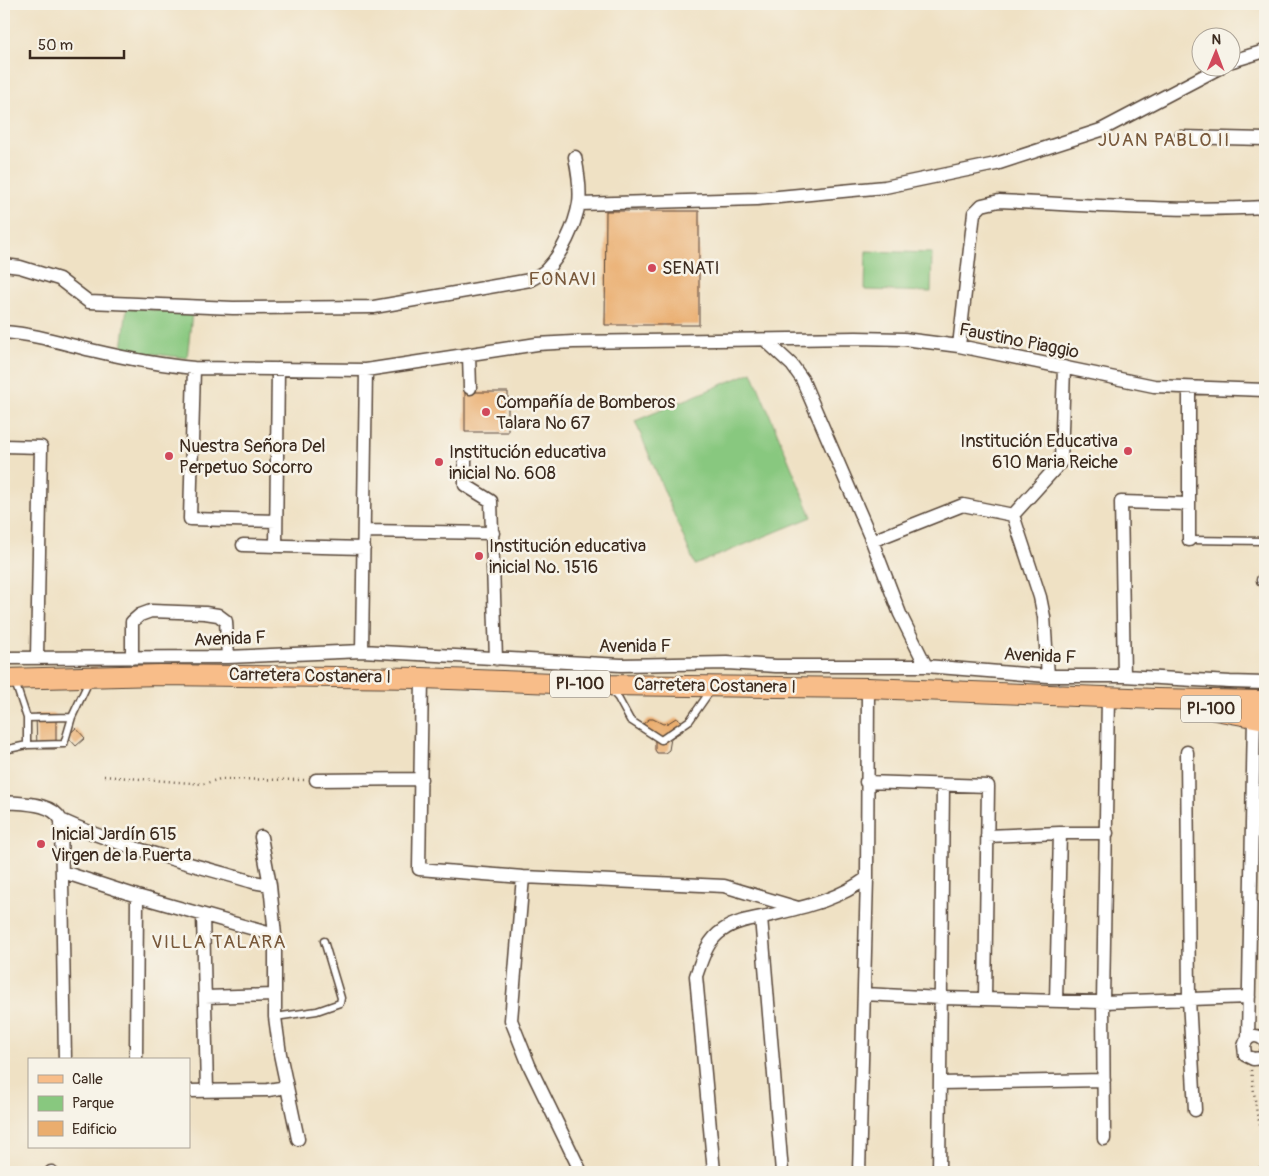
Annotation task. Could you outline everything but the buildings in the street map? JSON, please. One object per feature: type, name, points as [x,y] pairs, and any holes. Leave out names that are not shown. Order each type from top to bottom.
[{"type":"main road","name":"Carretera Costanera I","points":[[9,679],[223,675],[868,688],[1156,699],[1261,712]]},
{"type":"street","points":[[1242,58],[1265,51]]},
{"type":"street","points":[[579,204],[757,199],[876,188],[996,164],[1101,130],[1200,78]]},
{"type":"street","points":[[1180,136],[1265,139]]},
{"type":"street","points":[[4,265],[20,267],[59,279],[89,302],[233,308],[374,307],[530,280],[546,271],[571,230],[579,204],[579,176],[575,157]]},
{"type":"street","points":[[959,346],[974,213],[982,206],[999,201],[1160,208],[1231,209],[1265,207]]},
{"type":"street","name":"Faustino Piaggio","points":[[4,332],[25,334],[166,366],[366,370],[537,344],[856,338],[897,339],[959,346],[1140,384],[1189,388],[1265,390]]},
{"type":"street","points":[[765,340],[787,360],[802,379],[872,541],[900,614],[926,666]]},
{"type":"street","points":[[469,355],[470,388]]},
{"type":"street","points":[[1013,515],[1061,462],[1064,367]]},
{"type":"street","points":[[194,368],[190,519],[276,521]]},
{"type":"street","points":[[276,546],[278,369]]},
{"type":"street","points":[[362,651],[366,370]]},
{"type":"street","points":[[1189,388],[1189,540]]},
{"type":"street","points":[[4,446],[41,447],[37,657]]},
{"type":"street","points":[[464,458],[465,485],[491,501],[496,659]]},
{"type":"street","points":[[1124,676],[1121,502],[1189,504]]},
{"type":"street","points":[[872,541],[963,505],[1013,515]]},
{"type":"street","points":[[1013,515],[1040,597],[1044,618],[1048,676]]},
{"type":"street","points":[[364,531],[493,533]]},
{"type":"street","points":[[243,545],[364,548]]},
{"type":"street","points":[[132,658],[132,622],[140,615],[151,611],[218,615],[226,620],[228,657]]},
{"type":"street","name":"Avenida F","points":[[4,658],[228,657],[362,651],[621,665],[727,663],[776,666],[926,666],[1048,676],[1124,676],[1265,683]]},
{"type":"street","points":[[422,678],[420,870],[523,877],[724,886],[798,908]]},
{"type":"street","points":[[860,1172],[867,878],[866,782],[868,688]]},
{"type":"street","points":[[1104,1139],[1103,1002],[1108,697]]},
{"type":"street","points":[[1259,1057],[1246,1055],[1244,1050],[1245,1042],[1248,1038],[1248,998],[1261,712]]},
{"type":"street","points":[[1187,752],[1189,999],[1195,1110]]},
{"type":"street","points":[[316,780],[421,779]]},
{"type":"street","points":[[866,782],[988,786],[985,999]]},
{"type":"street","points":[[939,1172],[943,786]]},
{"type":"street","points":[[4,802],[51,809],[58,813],[62,820],[65,1058]]},
{"type":"street","points":[[62,820],[153,853],[253,882],[270,885]]},
{"type":"street","points":[[1056,1000],[1060,833]]},
{"type":"street","points":[[987,836],[1107,833]]},
{"type":"street","points":[[261,837],[270,885],[275,935],[275,1017],[280,1054],[298,1139]]},
{"type":"street","points":[[63,872],[137,896],[275,935]]},
{"type":"street","points":[[523,877],[512,1020],[529,1065],[581,1172]]},
{"type":"street","points":[[714,1172],[696,976],[703,954],[722,930],[736,923],[841,895],[867,878]]},
{"type":"street","points":[[136,1058],[137,896]]},
{"type":"street","points":[[203,915],[207,1091]]},
{"type":"street","points":[[761,917],[782,1172]]},
{"type":"street","points":[[864,994],[1103,1002],[1248,998]]},
{"type":"street","points":[[205,997],[275,995]]},
{"type":"street","points":[[1248,1038],[1257,1036],[1265,1041]]},
{"type":"street","points":[[940,1083],[1104,1080]]},
{"type":"street","points":[[190,1091],[268,1090],[287,1087]]},
{"type":"lane","points":[[1189,540],[1265,542],[1264,580]]},
{"type":"lane","points":[[4,750],[26,745],[64,744],[72,717],[91,677]]},
{"type":"lane","points":[[9,679],[27,718],[26,745]]},
{"type":"lane","points":[[606,684],[618,698],[630,720],[660,740],[690,720],[714,686]]},
{"type":"lane","points":[[27,718],[72,717]]},
{"type":"lane","points":[[275,1017],[317,1010],[340,1003],[341,998],[324,941]]},
{"type":"path","points":[[104,776],[203,784],[220,778],[316,780]]},
{"type":"path","points":[[1259,1057],[1250,1072],[1257,1114],[1265,1142]]},
{"type":"green space","points":[[866,251],[932,253],[931,292],[865,290]]},
{"type":"green space","points":[[127,307],[192,314],[187,358],[122,350]]},
{"type":"green space","points":[[752,372],[812,517],[695,565],[635,421]]},
{"type":"place","name":"SENATI","points":[[652,268]]},
{"type":"place","name":"Compañía de Bomberos Talara Nº 67","points":[[486,412]]},
{"type":"place","name":"Institución Educativa 610 Maria Reiche","points":[[1128,451]]},
{"type":"place","name":"Nuestra Señora Del Perpetuo Socorro","points":[[169,456]]},
{"type":"place","name":"Institución educativa inicial No. 608","points":[[439,462]]},
{"type":"place","name":"Institución educativa inicial No. 1516","points":[[479,556]]},
{"type":"place","name":"Inicial Jardín 615 Virgen de la Puerta","points":[[41,844]]},
{"type":"district","name":"JUAN PABLO II","points":[[1164,140]]},
{"type":"district","name":"FONAVI","points":[[563,279]]},
{"type":"district","name":"VILLA TALARA","points":[[219,942]]}]
